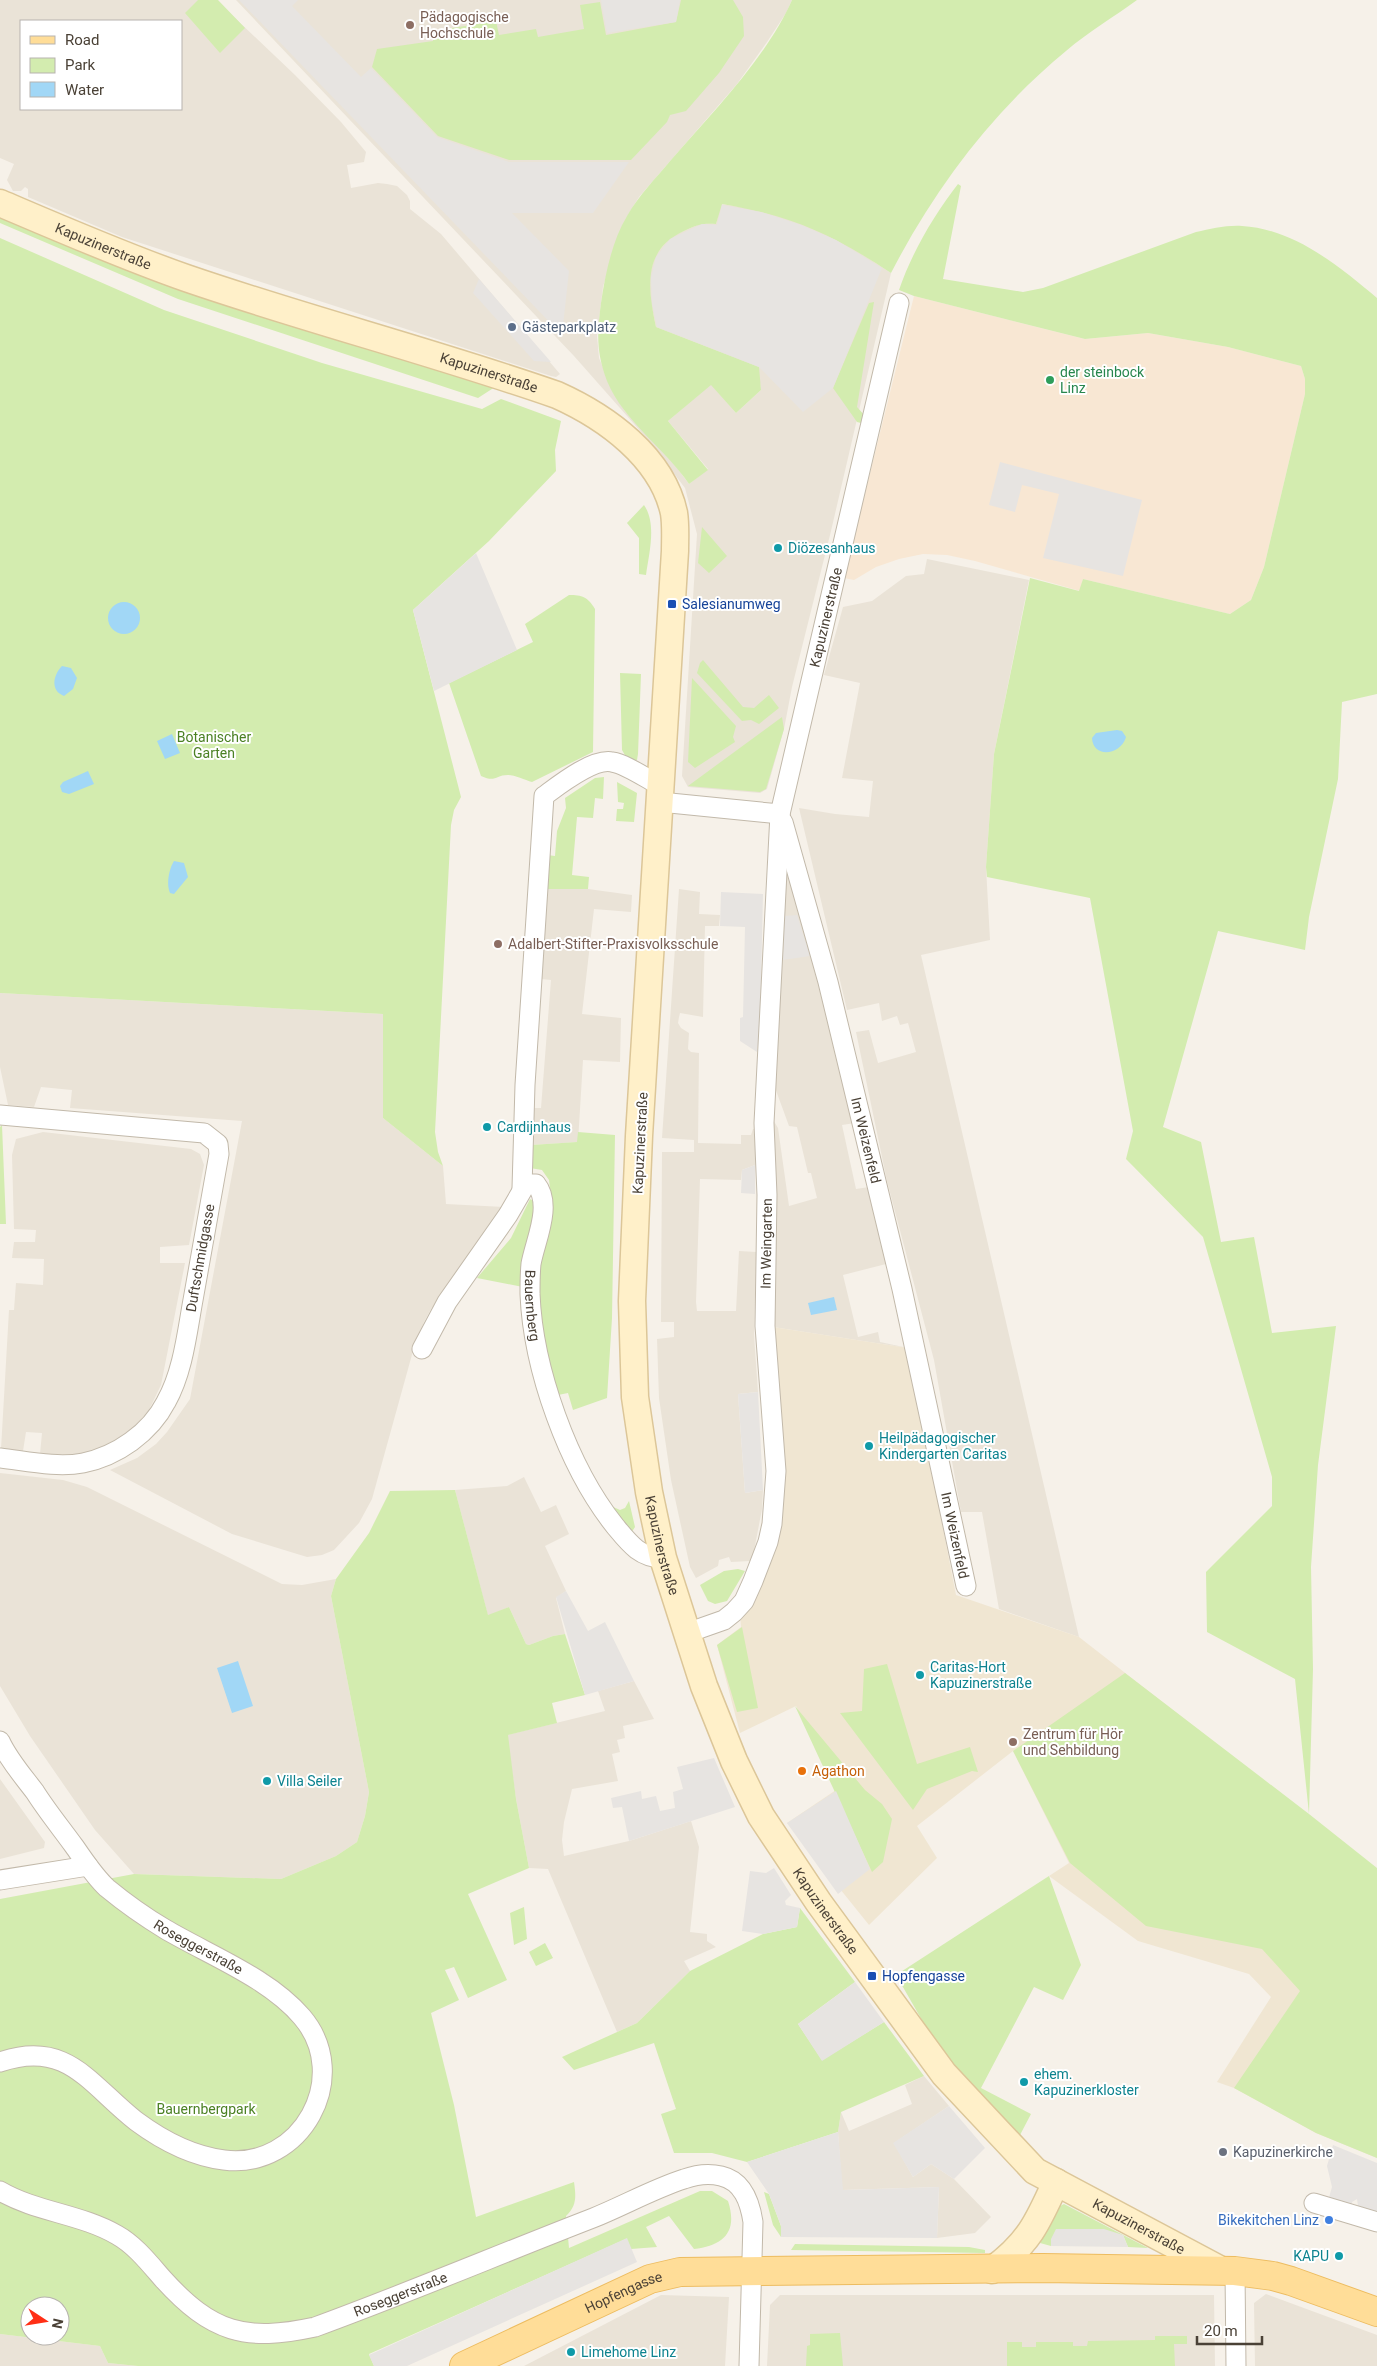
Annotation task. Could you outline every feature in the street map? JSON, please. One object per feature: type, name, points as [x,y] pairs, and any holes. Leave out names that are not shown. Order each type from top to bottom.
[{"type":"main road","name":"Hopfengasse","points":[[464,2366],[650,2279],[680,2272],[753,2270],[1186,2269]]},
{"type":"main road","name":"Kapuzinerstraße","points":[[1186,2269],[1273,2276],[1377,2312]]},
{"type":"street","name":"Kapuzinerstraße","points":[[0,203],[92,242],[185,278],[402,344],[557,395],[579,405],[611,426],[653,469],[666,490],[674,514],[675,551],[639,1136],[632,1301],[634,1398],[649,1492],[663,1558],[704,1686],[734,1761],[761,1816],[820,1903],[944,2074],[1028,2165],[1056,2182],[1228,2271]]},
{"type":"street","name":"Kapuzinerstraße","points":[[780,814],[899,303]]},
{"type":"street","points":[[422,1348],[447,1302],[508,1215],[522,1188],[526,1085],[544,796],[565,781],[600,762],[612,762],[619,764],[661,794],[780,814]]},
{"type":"street","name":"Im Weizenfeld","points":[[780,814],[788,831],[828,982],[902,1289],[966,1586]]},
{"type":"street","name":"Im Weingarten","points":[[687,1633],[724,1620],[744,1601],[768,1542],[773,1516],[776,1471],[765,1326],[767,1240],[764,1122],[780,814]]},
{"type":"street","name":"Duftschmidgasse","points":[[0,1115],[204,1133],[218,1144],[219,1154],[185,1345],[167,1402],[153,1421],[136,1438],[119,1449],[82,1463],[62,1464],[0,1458]]},
{"type":"street","name":"Bauernberg","points":[[522,1188],[531,1182],[541,1189],[542,1213],[531,1265],[532,1324],[564,1437],[579,1472],[608,1516],[629,1542],[644,1555],[663,1558]]},
{"type":"street","name":"Roseggerstraße","points":[[0,1741],[88,1866],[106,1887],[162,1927],[262,1984],[279,1996],[302,2018],[311,2031],[321,2057],[321,2081],[316,2107],[303,2129],[282,2147],[257,2158],[231,2161],[205,2158],[157,2136],[80,2072],[64,2062],[50,2056],[34,2054],[18,2056],[0,2062]]},
{"type":"street","points":[[0,1880],[88,1866]]},
{"type":"street","name":"Roseggerstraße","points":[[0,2191],[27,2202],[99,2225],[119,2236],[139,2252],[195,2311],[212,2322],[233,2330],[260,2334],[284,2333],[315,2327],[611,2210],[683,2179],[703,2174],[721,2176],[733,2181],[743,2191],[750,2204],[753,2222],[749,2366]]},
{"type":"street","points":[[992,2270],[1016,2251],[1031,2233],[1056,2182]]},
{"type":"street","points":[[1314,2203],[1377,2222]]},
{"type":"street","points":[[1228,2271],[1236,2366]]},
{"type":"shaded area","points":[[0,0],[216,0],[295,75],[341,122],[366,152],[364,162],[347,165],[351,188],[378,183],[397,186],[407,195],[410,201],[410,209],[441,234],[560,374],[556,377],[551,376],[122,237],[28,197],[28,189],[25,187],[21,191],[13,191],[7,180],[14,164],[0,158]]},
{"type":"shaded area","points":[[236,0],[792,0],[786,13],[737,84],[639,197],[626,218],[616,242],[603,287],[597,336],[599,358],[614,394],[625,411],[669,457],[689,484],[708,469],[668,421],[711,384],[736,413],[761,390],[758,367],[656,327],[651,303],[649,278],[655,256],[670,237],[702,223],[716,224],[721,204],[761,210],[802,223],[837,238],[891,273],[831,531],[792,687],[784,729],[767,789],[760,793],[688,787],[682,776],[697,534],[685,488],[650,442],[574,356]]},
{"type":"shaded area","points":[[239,0],[298,0],[292,6],[361,77],[371,68],[437,137],[509,162],[629,162],[593,213],[512,213],[569,271],[562,335]]},
{"type":"shaded area","points":[[601,0],[680,0],[676,22],[607,33]]},
{"type":"shaded area","points":[[722,205],[761,212],[801,225],[836,240],[882,268],[833,388],[803,412],[759,367],[657,327],[652,303],[651,278],[656,257],[670,239],[702,224],[717,225]]},
{"type":"shaded area","name":"Gästeparkplatz","points":[[479,279],[551,362],[534,361],[473,293]]},
{"type":"shaded area","points":[[914,296],[1085,339],[1148,333],[1228,347],[1301,366],[1305,379],[1305,394],[1264,567],[1251,600],[1230,614],[1083,579],[1080,591],[975,561],[947,555],[923,554],[899,559],[876,567],[854,580],[844,578]]},
{"type":"shaded area","points":[[1000,462],[1142,500],[1123,576],[1043,558],[1059,494],[1022,485],[1015,512],[989,505]]},
{"type":"shaded area","points":[[476,553],[517,650],[434,691],[413,610]]},
{"type":"shaded area","points":[[927,559],[1029,580],[994,754],[986,867],[990,940],[921,955],[1079,1637],[999,1609],[982,1512],[961,1512],[934,1360],[887,1181],[856,1032],[869,1030],[878,1063],[916,1052],[908,1023],[900,1025],[897,1016],[882,1021],[879,1003],[847,1010],[799,808],[869,817],[873,781],[842,778],[860,683],[824,675],[843,607],[872,601],[906,576],[924,574]]},
{"type":"shaded area","points":[[784,849],[855,1123],[842,1125],[856,1189],[869,1187],[886,1264],[843,1275],[858,1337],[878,1332],[880,1342],[908,1348],[773,1327],[772,1118],[778,1128],[789,1206],[817,1198],[811,1173],[808,1173],[797,1127],[789,1126],[774,1085]]},
{"type":"shaded area","points":[[547,889],[588,889],[632,895],[631,912],[594,909],[582,1014],[621,1018],[620,1062],[583,1060],[578,1142],[531,1145],[533,1108],[541,1108],[551,980],[541,979]]},
{"type":"shaded area","points":[[679,889],[700,892],[699,914],[720,915],[719,926],[705,926],[703,1017],[680,1013],[678,1023],[681,1028],[689,1033],[688,1049],[691,1052],[699,1053],[698,1143],[741,1144],[741,1135],[751,1135],[753,1129],[756,1129],[755,1165],[742,1170],[741,1180],[700,1179],[696,1302],[697,1311],[736,1311],[739,1251],[756,1252],[754,1335],[758,1392],[738,1394],[745,1493],[763,1490],[762,1509],[754,1551],[750,1561],[731,1562],[729,1557],[719,1560],[718,1566],[696,1578],[690,1567],[671,1480],[659,1398],[657,1339],[674,1337],[674,1322],[661,1322],[662,1152],[694,1152],[694,1140],[662,1138]]},
{"type":"shaded area","points":[[721,892],[763,894],[760,1026],[757,1052],[740,1041],[740,1018],[743,1017],[745,927],[720,926]]},
{"type":"shaded area","points":[[797,915],[810,956],[783,960],[784,916]]},
{"type":"shaded area","points":[[0,993],[383,1014],[383,1118],[443,1166],[446,1204],[504,1207],[431,1309],[424,1322],[413,1351],[372,1499],[359,1523],[334,1550],[322,1555],[307,1557],[232,1534],[110,1470],[137,1458],[156,1444],[167,1432],[190,1399],[242,1121],[70,1108],[72,1090],[41,1087],[34,1107],[8,1105],[0,1067]]},
{"type":"shaded area","points":[[43,1132],[191,1149],[200,1154],[204,1165],[189,1245],[160,1247],[160,1263],[185,1263],[161,1385],[149,1410],[122,1437],[106,1446],[77,1454],[40,1454],[42,1433],[26,1432],[23,1451],[1,1449],[9,1310],[14,1310],[16,1283],[43,1285],[44,1259],[12,1258],[14,1242],[35,1242],[36,1230],[14,1229],[12,1155],[16,1139]]},
{"type":"shaded area","points":[[755,1165],[755,1194],[741,1193],[742,1170]]},
{"type":"shaded area","name":"Zentrum für Hör und Sehbildung","points":[[773,1327],[908,1348],[956,1595],[1079,1637],[1377,1869],[1377,2158],[1316,2133],[1234,2088],[1217,2082],[1271,1997],[1249,1974],[1138,1941],[1049,1876],[1069,1863],[1013,1751],[917,1826],[937,1858],[869,1925],[787,1823],[836,1790],[796,1706],[740,1733],[717,1645],[741,1627],[740,1614],[765,1570]]},
{"type":"shaded area","points":[[758,1392],[763,1490],[745,1493],[738,1394]]},
{"type":"shaded area","points":[[0,1473],[63,1480],[87,1487],[282,1584],[302,1585],[336,1579],[331,1596],[369,1792],[365,1816],[357,1842],[336,1856],[281,1879],[134,1874],[95,1830],[30,1736],[0,1686]]},
{"type":"shaded area","points":[[524,1477],[541,1512],[556,1505],[569,1534],[545,1546],[566,1591],[556,1598],[565,1634],[553,1636],[529,1645],[526,1644],[509,1607],[488,1616],[455,1490],[507,1486]]},
{"type":"shaded area","points":[[566,1591],[588,1631],[605,1622],[634,1681],[585,1695],[556,1597]]},
{"type":"shaded area","points":[[634,1681],[654,1719],[623,1726],[625,1738],[617,1740],[620,1752],[612,1754],[618,1781],[572,1789],[564,1822],[562,1840],[564,1856],[629,1841],[691,1821],[699,1847],[690,1932],[707,1934],[707,1941],[716,1947],[684,1961],[690,1971],[637,2023],[617,2032],[548,1869],[529,1868],[516,1799],[507,1735],[605,1711],[598,1691]]},
{"type":"shaded area","points":[[714,1758],[735,1807],[629,1841],[622,1807],[613,1808],[611,1798],[641,1791],[642,1799],[656,1796],[660,1811],[675,1808],[673,1792],[683,1789],[677,1767]]},
{"type":"shaded area","points":[[0,1779],[45,1842],[44,1848],[0,1859]]},
{"type":"shaded area","points":[[836,1791],[870,1869],[838,1894],[787,1823]]},
{"type":"shaded area","points":[[774,1868],[791,1895],[785,1901],[786,1905],[800,1908],[797,1927],[763,1934],[742,1931],[750,1871],[766,1873]]},
{"type":"shaded area","points":[[855,1982],[884,2022],[822,2061],[798,2024]]},
{"type":"shaded area","points":[[924,2076],[949,2106],[894,2143],[913,2177],[931,2164],[954,2179],[991,2217],[975,2233],[937,2238],[939,2187],[842,2190],[838,2132],[841,2112],[849,2131],[912,2104],[905,2085]]},
{"type":"shaded area","points":[[949,2106],[985,2148],[954,2179],[931,2164],[913,2177],[893,2143]]},
{"type":"shaded area","points":[[838,2132],[843,2190],[939,2187],[937,2238],[781,2237],[781,2226],[769,2194],[747,2162]]},
{"type":"shaded area","points":[[1333,2145],[1377,2163],[1377,2212],[1358,2206],[1357,2199],[1352,2202],[1351,2209],[1328,2201],[1332,2187],[1327,2166]]},
{"type":"shaded area","points":[[1056,2229],[1104,2229],[1123,2235],[1128,2247],[1051,2246],[1051,2239]]},
{"type":"shaded area","points":[[627,2238],[637,2262],[407,2366],[374,2366],[369,2355]]},
{"type":"shaded area","points":[[1266,2294],[1377,2335],[1377,2366],[1255,2366],[1254,2303]]},
{"type":"shaded area","points":[[661,2295],[729,2297],[725,2366],[524,2366]]},
{"type":"shaded area","points":[[780,2295],[1214,2295],[1215,2366],[767,2366],[770,2305]]},
{"type":"shaded area","points":[[0,2334],[20,2336],[20,2346],[70,2346],[70,2342],[100,2346],[108,2363],[138,2366],[0,2366]]},
{"type":"green space","points":[[198,0],[218,0],[245,28],[220,53],[185,13]]},
{"type":"green space","points":[[681,0],[733,0],[743,17],[744,36],[719,73],[686,111],[670,115],[667,122],[631,160],[509,160],[438,136],[372,67],[377,49],[433,41],[434,31],[496,21],[499,35],[536,29],[538,37],[584,29],[580,5],[600,2],[606,35],[676,22]]},
{"type":"green space","points":[[792,0],[1137,0],[1083,37],[1014,99],[967,153],[946,181],[926,211],[891,273],[850,247],[811,228],[770,214],[722,204],[716,224],[696,226],[670,239],[661,249],[651,272],[651,299],[656,327],[759,367],[761,390],[736,413],[711,385],[668,421],[708,470],[689,484],[668,458],[634,422],[614,396],[603,371],[598,333],[607,270],[617,236],[632,208],[738,84],[768,42]]},
{"type":"green space","points":[[958,184],[961,186],[943,279],[1023,292],[1043,288],[1196,232],[1242,226],[1280,234],[1315,251],[1377,298],[1377,694],[1342,702],[1338,779],[1309,917],[1305,950],[1218,931],[1163,1127],[1201,1142],[1221,1242],[1254,1237],[1272,1333],[1336,1326],[1318,1465],[1311,1567],[1313,1669],[1309,1814],[1295,1679],[1207,1632],[1206,1572],[1272,1506],[1272,1477],[1203,1237],[1126,1159],[1133,1131],[1090,898],[987,877],[986,867],[994,754],[1030,578],[1079,591],[1083,579],[1230,614],[1251,600],[1264,567],[1305,394],[1305,379],[1301,366],[1228,347],[1148,333],[1085,339],[914,296],[899,290],[924,234]]},
{"type":"green space","points":[[0,216],[495,387],[478,398],[178,299],[0,223]]},
{"type":"green space","name":"Botanischer Garten","points":[[0,238],[164,310],[322,363],[482,409],[501,399],[561,421],[555,450],[556,471],[489,541],[413,610],[461,797],[454,810],[451,825],[435,1132],[438,1152],[443,1166],[383,1118],[383,1014],[0,993]]},
{"type":"green space","points":[[874,302],[857,407],[866,417],[861,423],[857,422],[833,388],[869,303]]},
{"type":"green space","points":[[644,505],[648,513],[651,530],[646,575],[639,574],[639,538],[627,523]]},
{"type":"green space","points":[[702,527],[727,556],[709,573],[698,563]]},
{"type":"green space","points":[[569,595],[584,598],[595,609],[593,752],[532,782],[511,775],[504,775],[493,779],[481,776],[449,683],[533,642],[525,624]]},
{"type":"green space","points":[[703,660],[743,707],[754,708],[769,695],[779,708],[759,724],[751,720],[742,721],[697,673]]},
{"type":"green space","points":[[620,673],[641,674],[638,754],[637,760],[634,761],[626,757],[622,750]]},
{"type":"green space","points":[[692,678],[736,726],[733,737],[735,742],[695,768],[688,762]]},
{"type":"green space","points":[[782,717],[784,729],[766,789],[760,792],[688,786]]},
{"type":"green space","points":[[604,777],[603,799],[595,798],[593,818],[577,817],[572,875],[589,877],[588,889],[547,889],[547,855],[555,856],[557,831],[566,808],[565,798],[595,778]]},
{"type":"green space","points":[[617,782],[637,793],[634,822],[616,821],[617,809],[623,809],[624,803],[618,802]]},
{"type":"green space","points":[[2,1125],[6,1224],[0,1224],[0,1127]]},
{"type":"green space","points":[[578,1132],[615,1135],[612,1318],[607,1398],[573,1410],[568,1393],[558,1395],[546,1363],[536,1271],[551,1197],[549,1180],[542,1170],[530,1168],[531,1145],[577,1142]]},
{"type":"green space","points":[[530,1199],[537,1203],[523,1287],[477,1278],[511,1238]]},
{"type":"green space","name":"Bauernbergpark","points":[[455,1490],[488,1615],[509,1607],[526,1644],[529,1645],[553,1636],[565,1634],[585,1695],[552,1703],[557,1723],[508,1735],[516,1799],[529,1868],[468,1894],[507,1980],[468,1998],[454,1967],[445,1970],[459,2000],[431,2013],[454,2105],[476,2217],[574,2182],[575,2200],[570,2212],[566,2216],[569,2248],[700,2191],[712,2191],[728,2201],[731,2212],[730,2229],[721,2240],[694,2249],[669,2216],[646,2227],[657,2247],[631,2249],[626,2239],[369,2354],[374,2366],[138,2366],[108,2363],[100,2346],[70,2342],[70,2296],[20,2296],[20,2336],[0,2334],[0,1899],[134,1874],[281,1879],[336,1856],[357,1842],[365,1816],[369,1792],[331,1596],[336,1579],[369,1533],[390,1491]]},
{"type":"green space","points":[[629,1501],[635,1527],[631,1533],[611,1506],[620,1510],[625,1508]]},
{"type":"green space","points":[[738,1569],[745,1571],[727,1601],[715,1604],[708,1601],[700,1585],[724,1571]]},
{"type":"green space","points":[[742,1627],[758,1708],[737,1712],[717,1645]]},
{"type":"green space","points":[[887,1664],[917,1764],[970,1747],[978,1772],[972,1771],[927,1789],[913,1810],[840,1713],[862,1711],[864,1669]]},
{"type":"green space","points":[[1125,1673],[1377,1868],[1377,2158],[1316,2133],[1234,2088],[1300,1991],[1262,1949],[1146,1926],[1070,1863],[1013,1751]]},
{"type":"green space","points":[[795,1706],[865,1790],[882,1804],[892,1819],[883,1862],[872,1872]]},
{"type":"green space","points":[[1049,1876],[1081,1965],[1063,2000],[1034,1987],[981,2088],[1031,2114],[1020,2135],[938,2048],[896,1975]]},
{"type":"green space","points":[[524,1907],[527,1939],[514,1945],[510,1913]]},
{"type":"green space","points":[[800,1908],[855,1982],[798,2024],[822,2060],[884,2022],[924,2076],[841,2112],[838,2132],[747,2162],[712,2153],[674,2153],[661,2114],[676,2109],[654,2043],[574,2070],[562,2057],[637,2023],[690,1971],[763,1934],[797,1927]]},
{"type":"green space","points":[[545,1943],[553,1958],[536,1966],[529,1952]]},
{"type":"green space","points":[[764,2192],[769,2194],[781,2226],[781,2237],[773,2225]]},
{"type":"green space","points":[[1064,2204],[1148,2248],[1128,2247],[1123,2235],[1051,2239],[1051,2246],[1040,2243],[1060,2206]]},
{"type":"green space","points":[[795,2244],[969,2247],[985,2250],[985,2253],[791,2250]]},
{"type":"green space","points":[[840,2333],[843,2366],[806,2366],[810,2334]]},
{"type":"green space","points":[[1155,2336],[1187,2336],[1187,2344],[1174,2344],[1175,2366],[1007,2366],[1007,2342],[1022,2342],[1022,2347],[1036,2347],[1036,2342],[1073,2342],[1073,2346],[1087,2346],[1088,2341],[1155,2340]]},
{"type":"water","points":[[124,602],[130,603],[135,607],[139,612],[139,624],[135,629],[130,633],[124,634],[118,633],[113,629],[109,624],[108,618],[109,612],[113,607],[118,603]]},
{"type":"water","points":[[62,666],[71,668],[77,678],[73,689],[64,696],[57,690],[54,682]]},
{"type":"water","points":[[1122,731],[1126,737],[1119,748],[1108,752],[1102,752],[1097,749],[1092,738],[1096,733]]},
{"type":"water","points":[[172,734],[180,753],[165,759],[157,741]]},
{"type":"water","points":[[88,771],[94,784],[69,794],[62,792],[60,786],[63,782]]},
{"type":"water","points":[[174,861],[184,863],[188,877],[174,894],[170,893],[168,881],[169,872]]},
{"type":"water","points":[[834,1297],[837,1310],[811,1315],[808,1303]]},
{"type":"water","points":[[238,1661],[253,1706],[232,1713],[217,1668]]},
{"type":"place","name":"Pädagogische Hochschule","points":[[410,25]]},
{"type":"place","name":"Gästeparkplatz","points":[[512,327]]},
{"type":"place","name":"der steinbock Linz","points":[[1050,380]]},
{"type":"place","name":"Diözesanhaus","points":[[778,548]]},
{"type":"place","name":"Salesianumweg","points":[[672,604]]},
{"type":"place","name":"Adalbert-Stifter-Praxisvolksschule","points":[[498,944]]},
{"type":"place","name":"Cardijnhaus","points":[[487,1127]]},
{"type":"place","name":"Heilpädagogischer Kindergarten Caritas","points":[[869,1446]]},
{"type":"place","name":"Caritas-Hort Kapuzinerstraße","points":[[920,1675]]},
{"type":"place","name":"Zentrum für Hör und Sehbildung","points":[[1013,1742]]},
{"type":"place","name":"Agathon","points":[[802,1771]]},
{"type":"place","name":"Villa Seiler","points":[[267,1781]]},
{"type":"place","name":"Hopfengasse","points":[[872,1976]]},
{"type":"place","name":"ehem. Kapuzinerkloster","points":[[1024,2082]]},
{"type":"place","name":"Kapuzinerkirche","points":[[1223,2152]]},
{"type":"place","name":"Bikekitchen Linz","points":[[1329,2220]]},
{"type":"place","name":"KAPU","points":[[1339,2256]]},
{"type":"place","name":"Limehome Linz","points":[[571,2352]]}]
